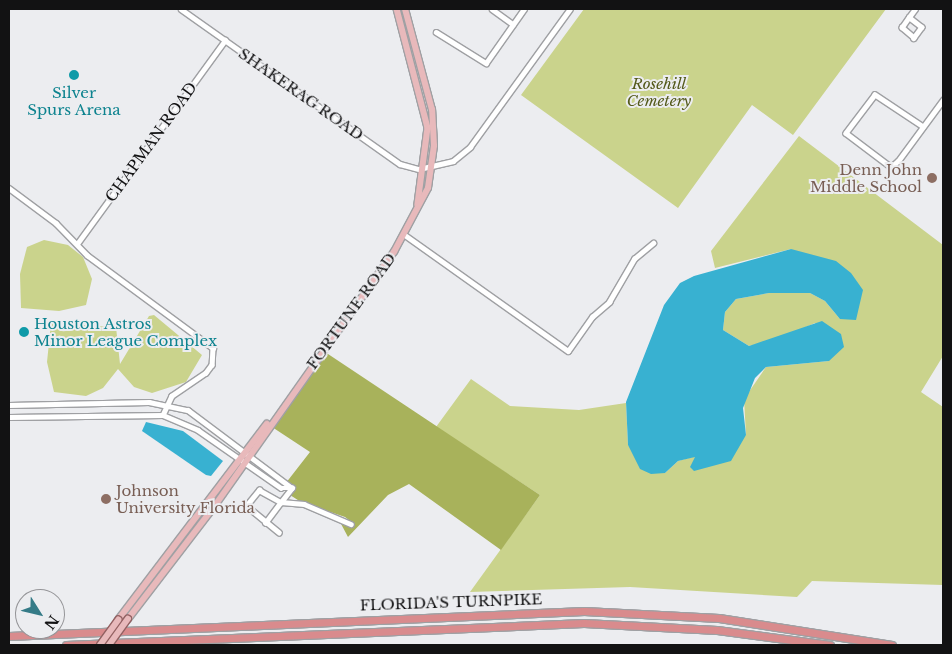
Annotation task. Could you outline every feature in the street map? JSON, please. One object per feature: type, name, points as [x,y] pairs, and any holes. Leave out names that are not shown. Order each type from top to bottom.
[{"type":"highway","name":"FLORIDA'S TURNPIKE","points":[[9,636],[584,611],[719,618],[892,645]]},
{"type":"highway","name":"FLORIDA'S TURNPIKE","points":[[66,645],[584,623],[717,630],[830,645]]},
{"type":"main road","name":"FORTUNE ROAD","points":[[397,9],[425,111],[425,168],[416,214]]},
{"type":"main road","name":"FORTUNE ROAD","points":[[109,645],[214,507],[251,455],[283,405],[405,235],[416,214],[432,167],[432,110],[405,9]]},
{"type":"main road","name":"FORTUNE ROAD","points":[[100,645],[245,450],[283,405]]},
{"type":"street","name":"SHAKERAG ROAD","points":[[181,9],[400,164],[425,168],[453,161],[470,147],[570,9]]},
{"type":"street","points":[[492,9],[513,24]]},
{"type":"street","points":[[436,32],[486,63],[524,9]]},
{"type":"street","points":[[909,17],[922,27],[914,38],[902,30],[909,17],[916,9]]},
{"type":"street","name":"CHAPMAN ROAD","points":[[77,244],[225,40]]},
{"type":"street","points":[[923,127],[875,95],[846,133],[888,167],[898,162],[943,100]]},
{"type":"street","points":[[9,188],[77,244],[213,348],[212,365],[206,373],[166,404],[163,415]]},
{"type":"street","points":[[405,235],[568,351],[592,317],[609,302],[634,259],[653,243]]},
{"type":"street","points":[[9,405],[166,404],[188,410],[245,450],[292,488]]},
{"type":"street","points":[[9,417],[163,415],[198,430],[281,488],[292,488]]},
{"type":"street","points":[[265,523],[292,488]]},
{"type":"street","points":[[279,533],[246,510],[256,493],[264,489],[281,502],[304,504],[351,524]]},
{"type":"street","points":[[207,502],[214,507]]},
{"type":"green space","name":"Rosehill Cemetery","points":[[584,9],[886,9],[793,135],[752,105],[678,208],[521,95]]},
{"type":"green space","points":[[799,136],[943,245],[943,356],[921,392],[943,407],[943,585],[812,581],[797,597],[630,587],[470,592],[540,495],[436,427],[471,379],[510,406],[579,410],[626,403],[628,445],[665,473],[678,461],[696,456],[693,465],[746,435],[744,399],[766,367],[829,361],[815,323],[779,339],[749,346],[723,330],[725,312],[736,299],[769,293],[810,293],[825,301],[840,319],[791,249],[715,268],[711,251]]},
{"type":"green space","points":[[44,240],[68,245],[83,257],[92,279],[86,305],[59,311],[21,308],[20,274],[27,247]]},
{"type":"green space","points":[[154,315],[202,355],[186,382],[152,393],[134,387],[118,369],[103,388],[86,396],[54,392],[47,362],[51,323],[116,327],[120,364],[149,316]]},
{"type":"green space","points":[[325,352],[540,495],[501,550],[409,484],[388,495],[348,537],[340,522],[351,527],[354,524],[345,517],[301,502],[290,495],[295,488],[291,485],[286,492],[282,488],[310,452],[272,427]]},
{"type":"water","points":[[791,249],[836,261],[851,273],[863,290],[856,320],[840,319],[825,301],[810,293],[769,293],[736,299],[725,312],[723,330],[749,346],[822,321],[841,334],[844,347],[829,361],[766,367],[755,378],[743,408],[746,435],[731,461],[694,471],[690,467],[695,457],[678,461],[665,473],[651,474],[640,469],[628,445],[626,402],[664,305],[680,283],[694,276]]},
{"type":"water","points":[[146,422],[183,431],[223,461],[211,476],[206,475],[142,431]]},
{"type":"place","name":"Silver Spurs Arena","points":[[74,75]]},
{"type":"place","name":"Denn John Middle School","points":[[932,178]]},
{"type":"place","name":"Houston Astros Minor League Complex","points":[[24,332]]},
{"type":"place","name":"Johnson University Florida","points":[[106,499]]}]
